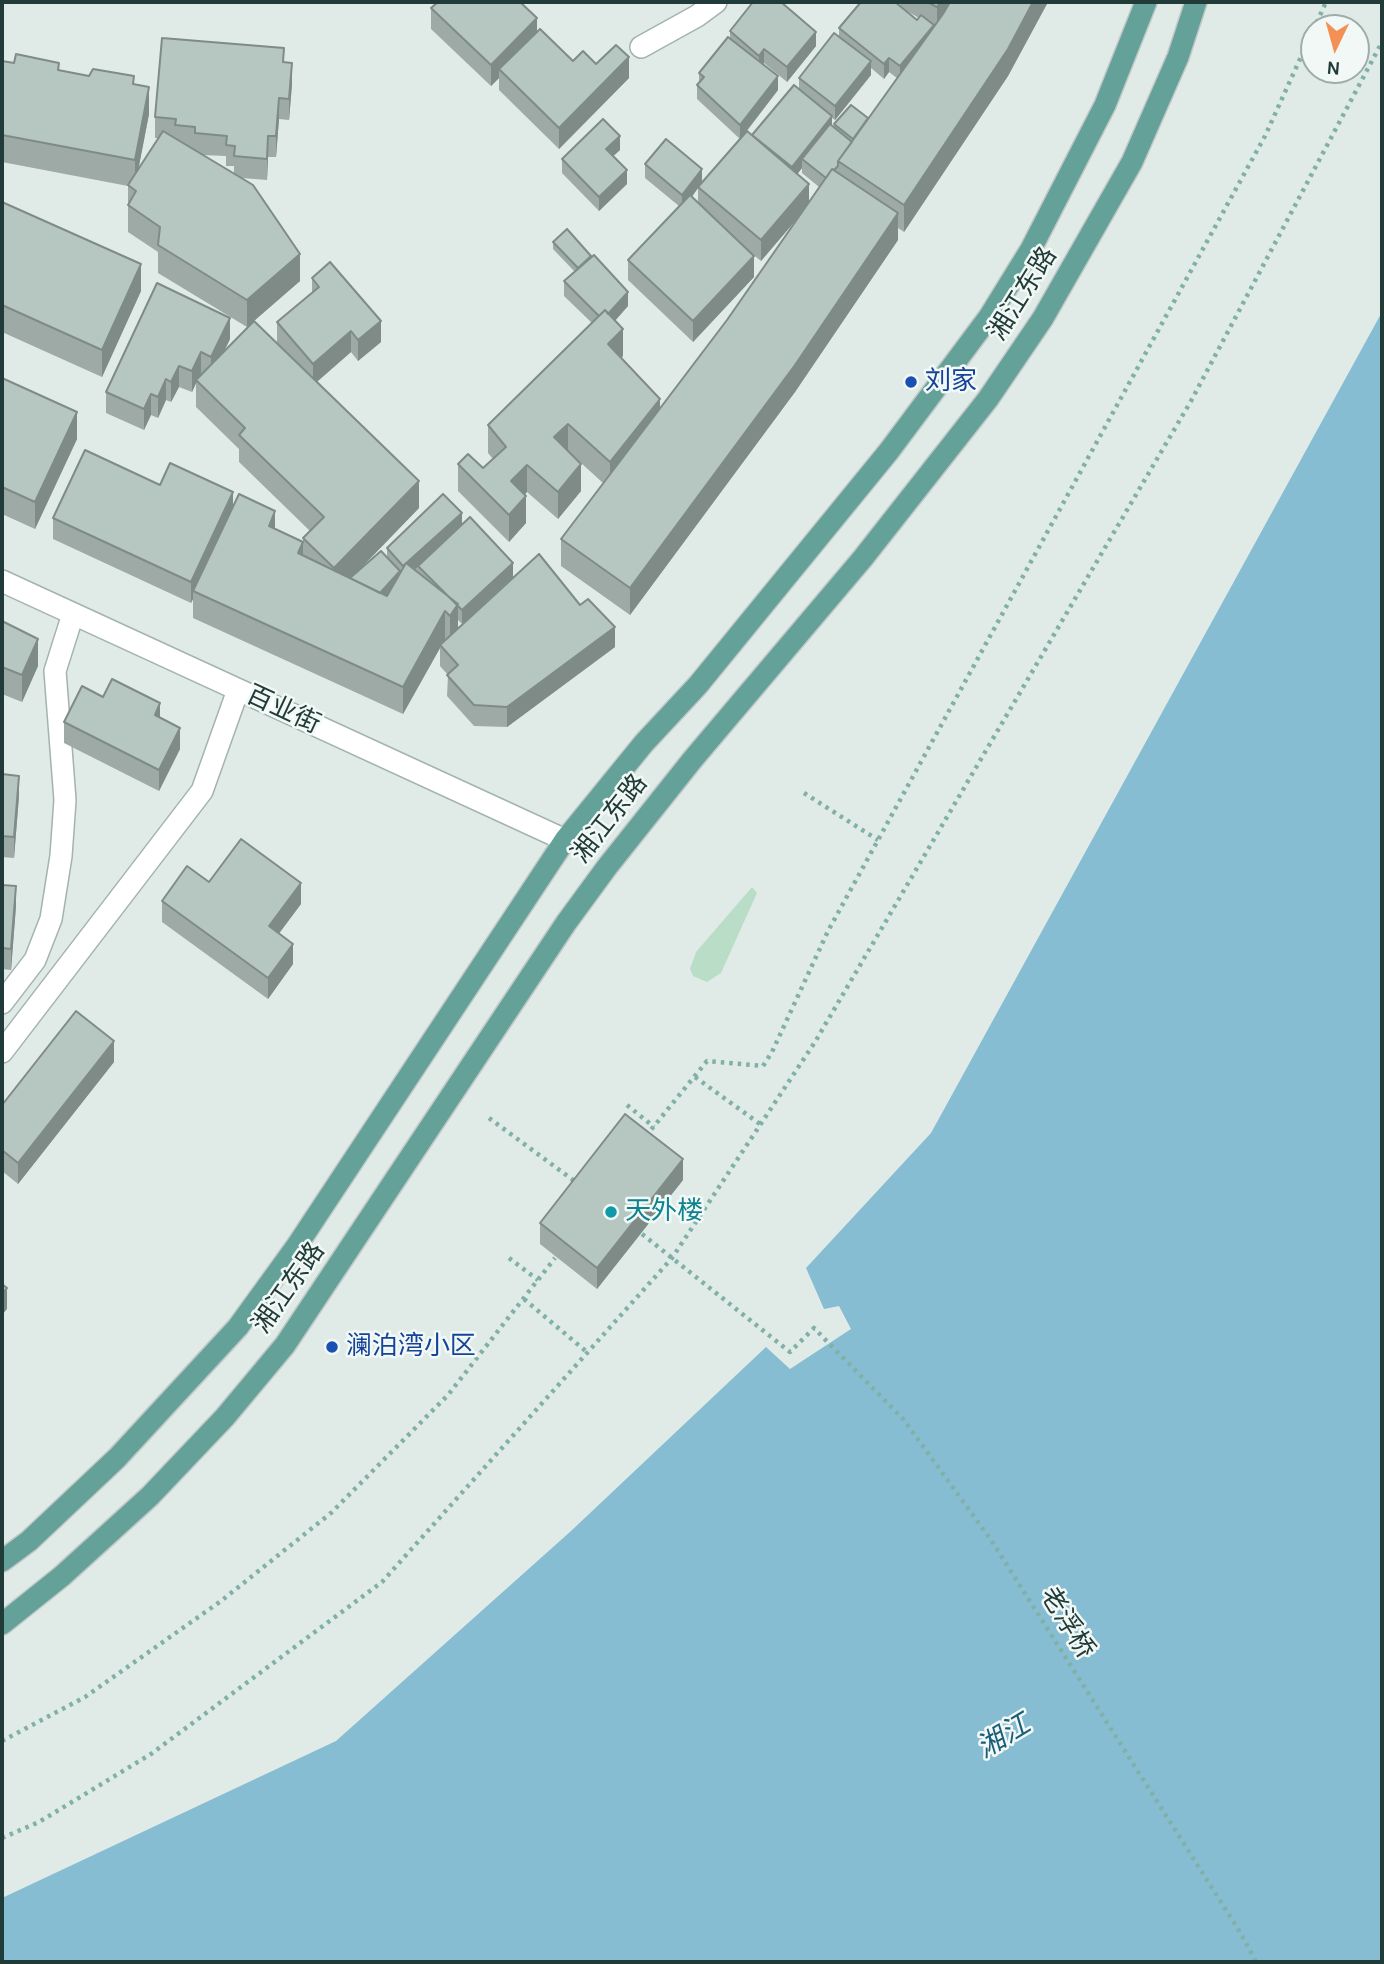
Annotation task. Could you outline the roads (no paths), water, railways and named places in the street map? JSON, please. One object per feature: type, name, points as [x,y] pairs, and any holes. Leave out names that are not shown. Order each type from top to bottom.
[{"type":"main road","name":"湘江东路","points":[[2,1562],[29,1541],[117,1458],[238,1327],[296,1247],[565,840],[644,743],[698,685],[857,491],[989,317],[1031,249],[1093,129],[1146,2]]},
{"type":"main road","name":"湘江东路","points":[[2,1624],[62,1576],[150,1496],[225,1417],[285,1345],[566,923],[607,867],[897,517],[988,399],[1043,318],[1132,162],[1178,57],[1196,2]]},
{"type":"street","points":[[641,47],[697,16],[716,2]]},
{"type":"street","name":"百业街","points":[[2,581],[565,840]]},
{"type":"street","points":[[2,1003],[35,960],[51,919],[61,856],[65,800],[55,671],[72,614]]},
{"type":"street","points":[[2,1052],[202,791],[238,690]]},
{"type":"water","name":"湘江","points":[[1382,312],[1382,1962],[2,1962],[2,1898],[336,1741],[571,1531],[766,1347],[790,1369],[851,1329],[839,1306],[824,1309],[806,1268],[931,1133]]},
{"type":"place","name":"刘家","points":[[911,382]]},
{"type":"place","name":"天外楼","points":[[611,1212]]},
{"type":"place","name":"澜泊湾小区","points":[[332,1347]]}]
